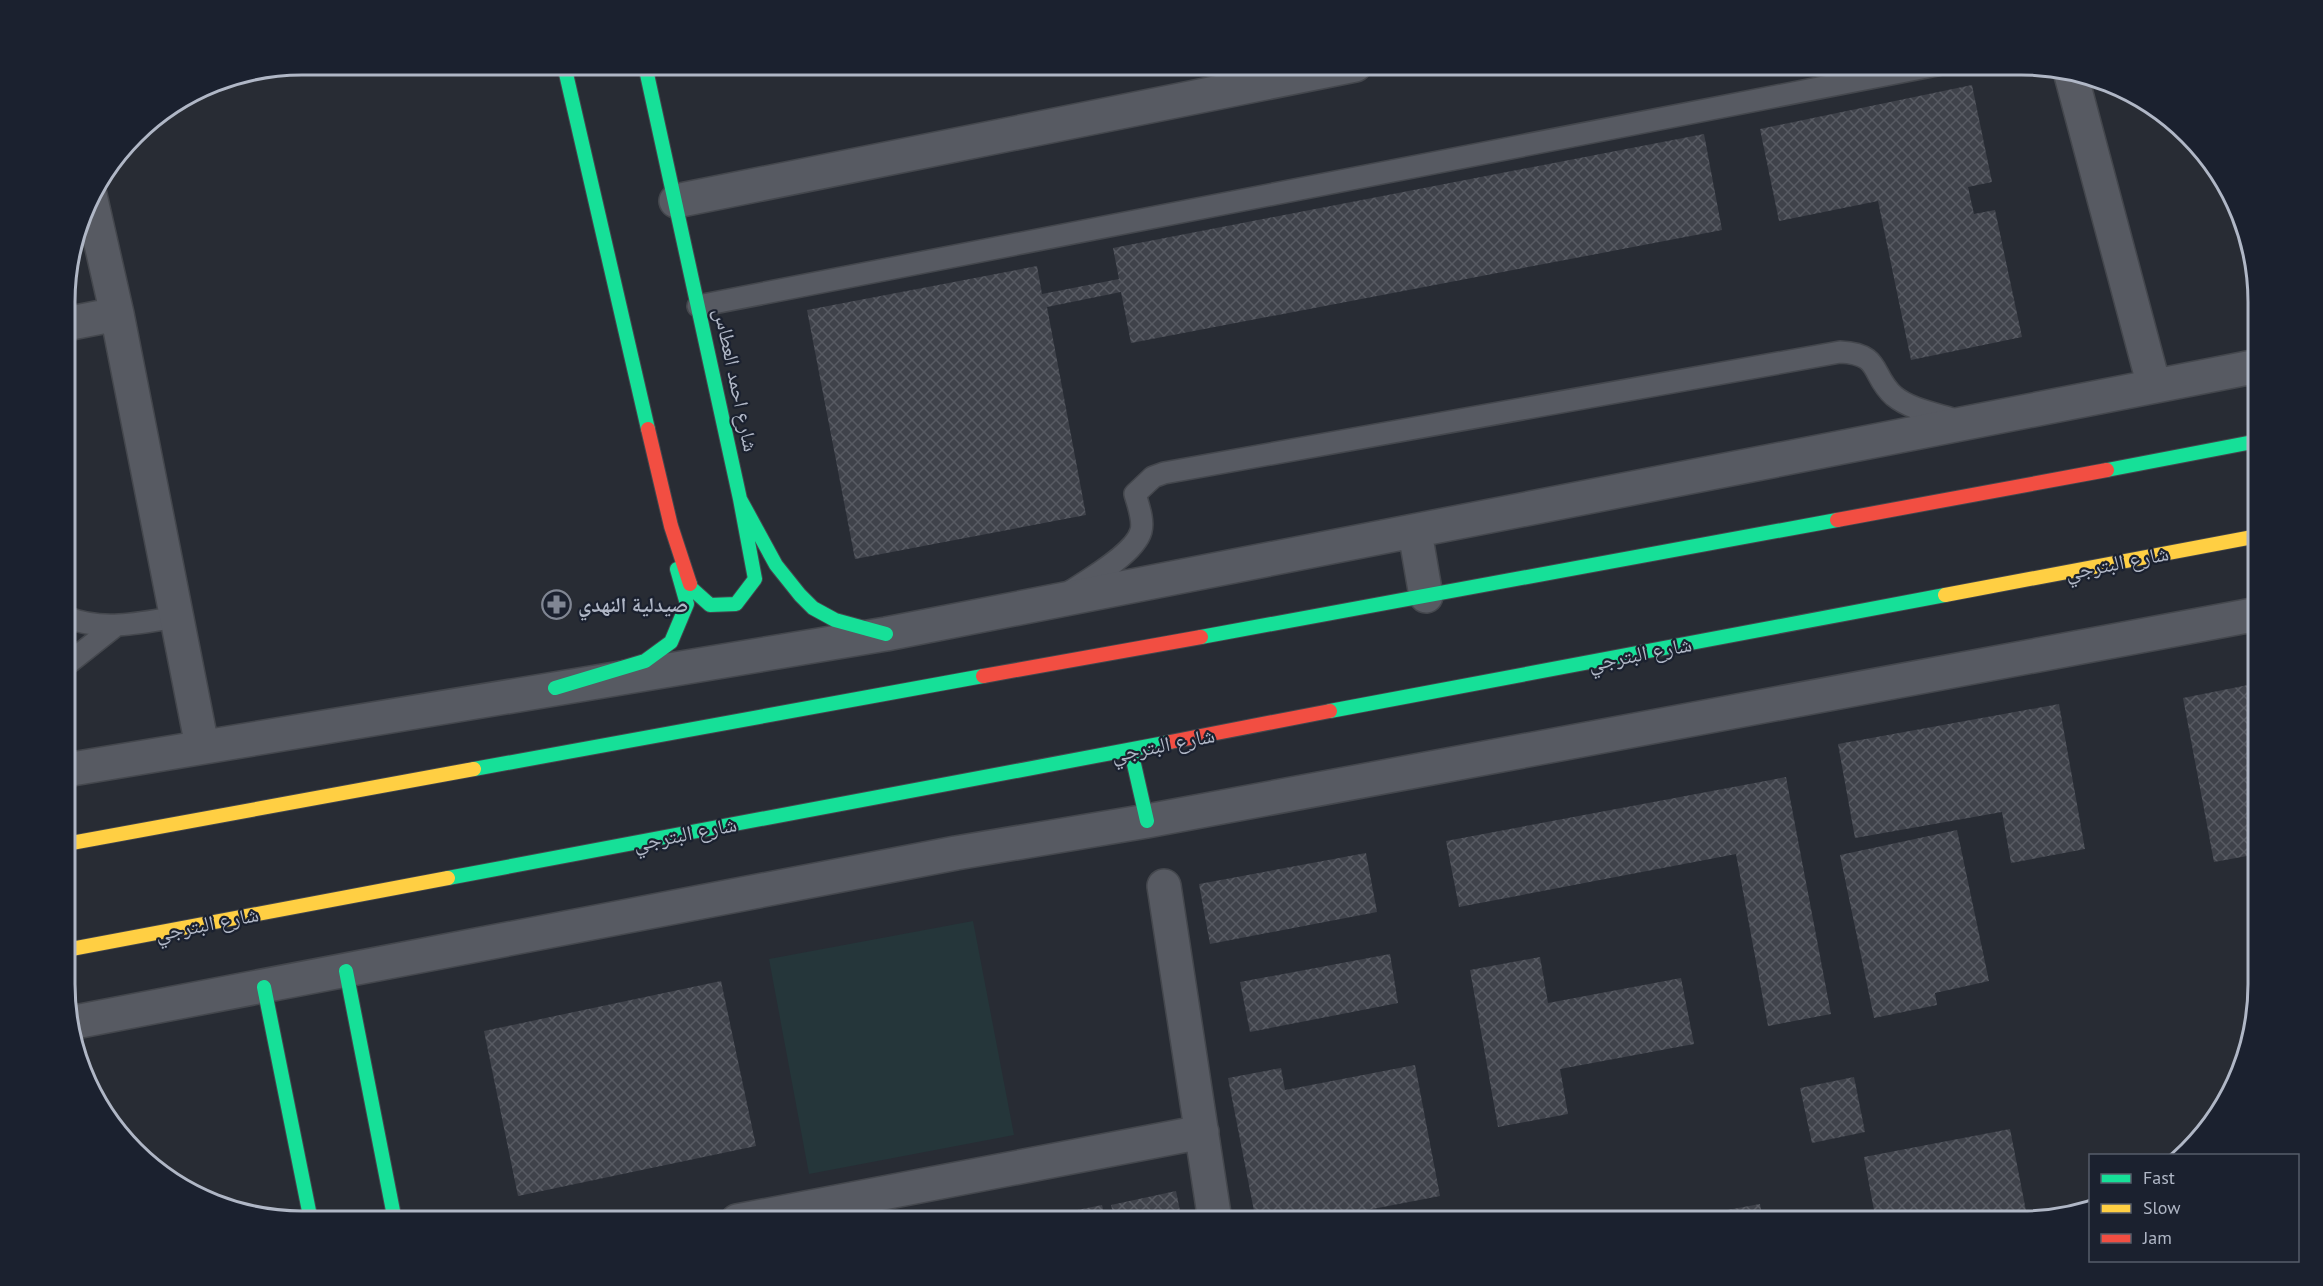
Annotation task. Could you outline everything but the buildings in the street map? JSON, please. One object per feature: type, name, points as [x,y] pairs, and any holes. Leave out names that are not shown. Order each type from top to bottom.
[{"type":"main road","points":[[567,75],[671,526],[691,588],[710,605],[736,604],[755,579],[740,499]]},
{"type":"main road","name":"شارع احمد العطاس","points":[[647,75],[740,499],[766,548],[800,597],[828,617],[886,634]]},
{"type":"main road","points":[[75,842],[1426,596],[2248,443]]},
{"type":"main road","points":[[555,688],[645,661],[670,642],[687,604],[677,570],[671,526]]},
{"type":"main road","name":"شارع البترجي","points":[[75,948],[1131,751],[2248,538]]},
{"type":"main road","points":[[1131,751],[1147,821]]},
{"type":"main road","points":[[346,970],[393,1211]]},
{"type":"main road","points":[[264,987],[309,1211]]},
{"type":"street","points":[[676,201],[1300,75]]},
{"type":"street","points":[[2073,81],[2154,386]]},
{"type":"street","points":[[94,211],[117,314],[202,746]]},
{"type":"street","points":[[75,322],[117,314]]},
{"type":"street","points":[[75,768],[886,634],[2248,368]]},
{"type":"street","points":[[1415,532],[1426,596]]},
{"type":"street","points":[[78,1021],[956,853],[1147,821],[2248,616]]},
{"type":"street","points":[[1164,886],[1214,1211]]},
{"type":"street","points":[[789,1211],[1202,1132]]},
{"type":"lane","points":[[698,306],[1880,75]]},
{"type":"lane","points":[[1056,601],[1107,567],[1134,542],[1141,532],[1136,494],[1153,477],[1164,473],[1840,352],[1855,353],[1869,360],[1893,395],[1905,403],[1965,423]]},
{"type":"lane","points":[[75,620],[114,627],[177,617]]},
{"type":"lane","points":[[75,658],[114,627]]},
{"type":"shaded area","points":[[973,921],[1014,1135],[809,1174],[769,959]]},
{"type":"traffic: fast","points":[[566,75],[648,429]]},
{"type":"traffic: fast","points":[[647,75],[740,499],[776,565],[813,608],[835,620],[886,634]]},
{"type":"traffic: fast","points":[[2107,470],[2248,443]]},
{"type":"traffic: fast","points":[[690,584],[691,588],[710,605],[736,604],[755,579],[740,499]]},
{"type":"traffic: fast","points":[[1201,637],[1837,520]]},
{"type":"traffic: fast","points":[[555,688],[645,661],[671,642],[687,604],[677,569]]},
{"type":"traffic: fast","points":[[1330,711],[1945,595]]},
{"type":"traffic: fast","points":[[474,769],[983,676]]},
{"type":"traffic: fast","points":[[448,878],[1170,742]]},
{"type":"traffic: fast","points":[[1131,751],[1147,821]]},
{"type":"traffic: fast","points":[[346,971],[393,1211]]},
{"type":"traffic: fast","points":[[264,987],[309,1211]]},
{"type":"traffic: slow","points":[[1945,595],[2248,538]]},
{"type":"traffic: slow","points":[[75,842],[474,769]]},
{"type":"traffic: slow","points":[[75,948],[448,878]]},
{"type":"traffic: jam","points":[[648,429],[671,526],[690,584]]},
{"type":"traffic: jam","points":[[1837,520],[2107,470]]},
{"type":"traffic: jam","points":[[983,676],[1201,637]]},
{"type":"traffic: jam","points":[[1170,742],[1330,711]]},
{"type":"place","name":"صيدلية النهدي","points":[[557,605]]}]
